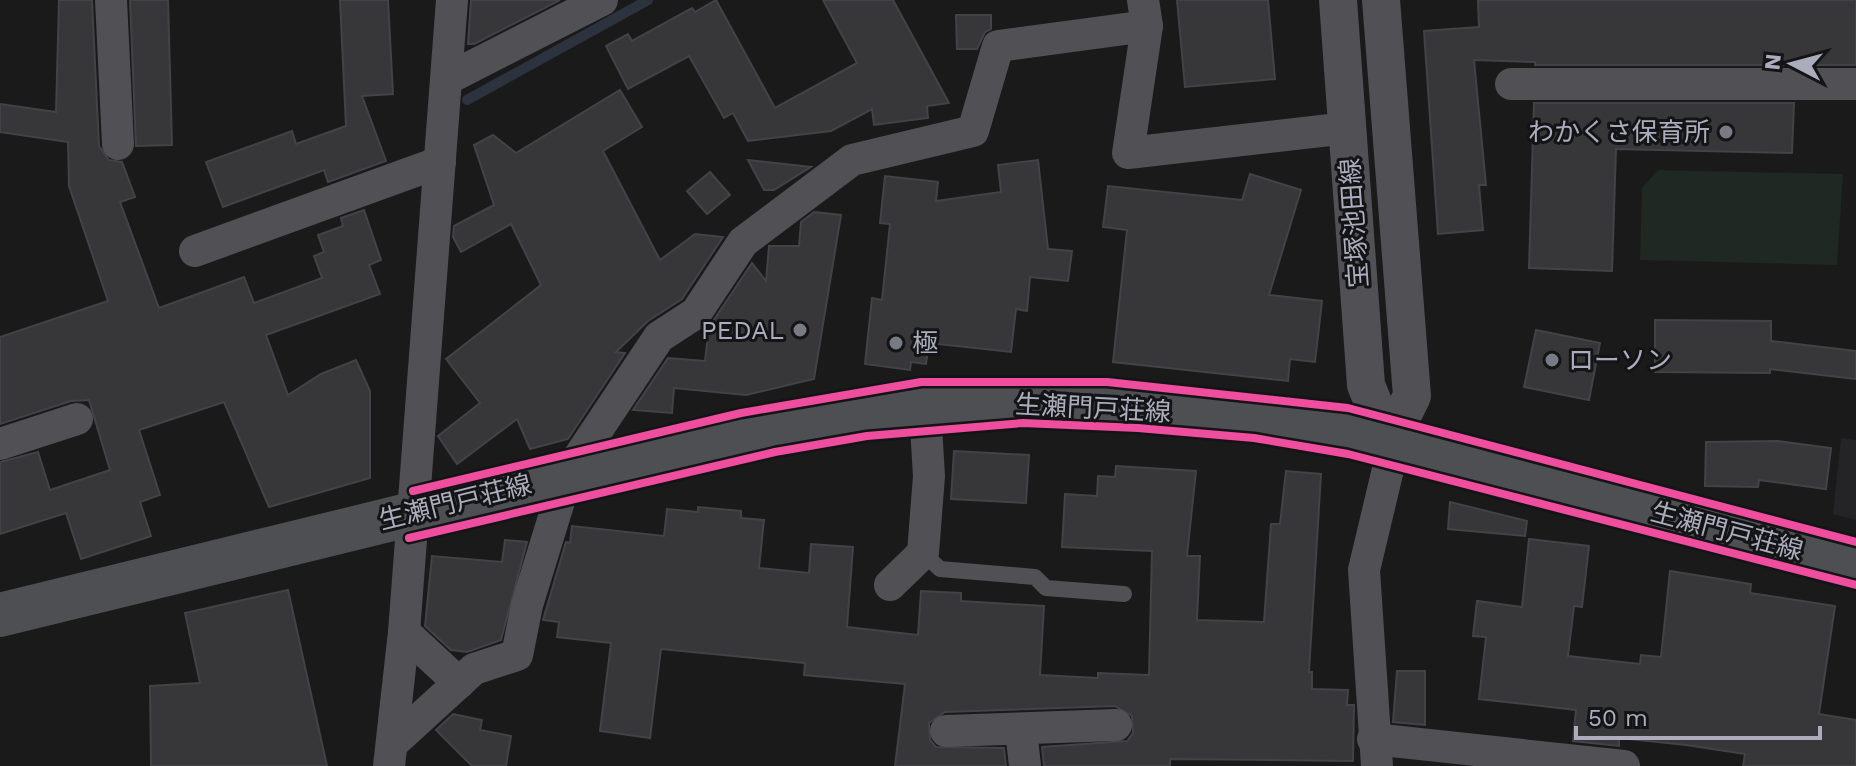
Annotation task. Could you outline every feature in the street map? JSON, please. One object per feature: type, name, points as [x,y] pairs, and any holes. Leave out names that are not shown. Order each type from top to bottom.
[{"type":"main road","name":"生瀬門戸荘線","points":[[0,615],[567,475],[837,421],[979,403],[1120,406],[1285,423],[1389,442],[1856,564]]},
{"type":"street","points":[[111,0],[118,144]]},
{"type":"street","points":[[391,754],[404,632],[452,0]]},
{"type":"street","points":[[447,79],[602,0]]},
{"type":"street","name":"宝塚池田線","points":[[1338,0],[1366,385],[1389,442]]},
{"type":"street","points":[[1381,0],[1412,396],[1389,442],[1389,465],[1364,570],[1375,752],[1624,766]]},
{"type":"street","points":[[391,754],[474,669],[517,655],[527,605],[567,475],[659,337],[696,313],[743,242],[852,160],[973,131],[998,46],[1145,13],[1128,153],[1347,128]]},
{"type":"street","points":[[1511,84],[1856,84]]},
{"type":"street","points":[[195,251],[440,162]]},
{"type":"street","points":[[890,585],[923,553],[929,476],[925,410]]},
{"type":"street","points":[[0,444],[77,419]]},
{"type":"street","points":[[404,632],[459,683]]},
{"type":"street","points":[[946,731],[1116,725]]},
{"type":"street","points":[[1021,730],[1025,766]]},
{"type":"lane","points":[[923,553],[940,569],[1035,577],[1046,588],[1124,594]]},
{"type":"shaded area","points":[[1658,170],[1843,174],[1837,265],[1640,260],[1642,188]]},
{"type":"shaded area","points":[[1841,438],[1856,440],[1856,520],[1833,514]]},
{"type":"building","points":[[59,0],[92,0],[99,146],[109,160],[122,162],[135,197],[120,202],[159,308],[244,277],[254,303],[322,278],[314,256],[324,252],[318,235],[343,226],[341,218],[364,210],[381,260],[369,265],[380,294],[266,335],[288,395],[321,374],[356,360],[370,391],[370,478],[269,507],[224,402],[139,430],[160,495],[140,502],[151,536],[81,559],[66,513],[0,534],[0,462],[38,452],[50,490],[110,470],[89,400],[71,401],[0,424],[0,337],[108,301],[69,186],[68,142],[0,132],[0,104],[56,112]]},
{"type":"building","points":[[130,0],[168,0],[172,145],[136,146]]},
{"type":"building","points":[[340,0],[388,0],[393,94],[362,96],[386,161],[328,182],[324,170],[223,207],[206,162],[292,131],[296,144],[346,126]]},
{"type":"building","points":[[471,0],[560,0],[474,44],[468,44]]},
{"type":"building","points":[[716,0],[775,108],[857,63],[823,0],[893,0],[949,103],[927,106],[928,118],[874,125],[872,109],[831,131],[748,141],[733,113],[724,118],[689,56],[628,89],[606,46],[628,34],[632,41],[692,8],[695,12]]},
{"type":"building","points":[[1177,0],[1268,0],[1275,79],[1185,87]]},
{"type":"building","points":[[1478,0],[1856,0],[1856,65],[1535,65],[1535,62],[1474,60],[1486,185],[1479,185],[1483,230],[1438,234],[1424,31],[1479,27]]},
{"type":"building","points":[[956,15],[991,15],[991,29],[985,32],[977,49],[957,49]]},
{"type":"building","points":[[620,90],[642,127],[603,151],[660,260],[695,234],[723,237],[682,299],[648,321],[616,352],[625,353],[568,439],[530,449],[517,419],[457,464],[438,436],[480,403],[446,359],[541,285],[511,224],[461,252],[453,237],[454,226],[494,205],[474,145],[493,135],[516,153]]},
{"type":"building","points":[[1534,103],[1794,103],[1792,153],[1616,149],[1612,271],[1529,268]]},
{"type":"building","points":[[748,160],[811,167],[774,190],[764,190]]},
{"type":"building","points":[[1038,160],[1048,249],[1072,251],[1068,281],[1030,277],[1027,311],[1016,309],[1011,352],[929,343],[926,364],[911,362],[910,370],[865,364],[872,298],[882,300],[890,224],[880,223],[885,176],[938,182],[936,201],[1001,192],[998,165]]},
{"type":"building","points":[[710,172],[730,195],[707,214],[687,191]]},
{"type":"building","points":[[1250,174],[1301,190],[1269,295],[1322,301],[1315,362],[1290,359],[1288,381],[1113,362],[1127,230],[1103,227],[1108,186],[1242,200]]},
{"type":"building","points":[[814,212],[841,215],[814,379],[746,395],[674,388],[672,413],[633,410],[668,358],[705,361],[709,327],[752,263],[766,281],[769,246],[799,246],[801,222]]},
{"type":"building","points":[[1655,320],[1771,321],[1771,341],[1856,351],[1856,379],[1770,369],[1770,373],[1655,372]]},
{"type":"building","points":[[1536,330],[1600,343],[1589,400],[1524,387]]},
{"type":"building","points":[[1777,441],[1831,448],[1826,489],[1759,480],[1758,487],[1705,486],[1706,442]]},
{"type":"building","points":[[954,451],[1029,455],[1026,503],[951,499]]},
{"type":"building","points":[[1116,466],[1196,471],[1187,556],[1200,556],[1197,620],[1264,622],[1271,524],[1280,524],[1286,471],[1321,474],[1309,672],[1312,672],[1312,689],[1348,690],[1347,705],[1354,705],[1353,761],[1170,759],[1170,766],[1044,766],[1042,747],[1127,741],[1133,733],[1132,716],[1115,706],[945,712],[929,723],[930,740],[936,747],[1004,748],[1006,766],[895,766],[905,684],[804,675],[805,663],[661,649],[650,738],[600,731],[611,643],[557,637],[559,622],[543,620],[566,542],[570,543],[572,526],[664,536],[667,509],[698,512],[698,507],[741,511],[741,518],[764,520],[759,568],[809,573],[811,544],[853,547],[847,627],[918,635],[921,591],[961,593],[961,601],[1044,606],[1040,675],[1098,678],[1098,673],[1149,675],[1152,551],[1062,547],[1065,494],[1097,496],[1098,476],[1115,477]]},
{"type":"building","points":[[1450,502],[1527,521],[1525,536],[1448,529]]},
{"type":"building","points":[[1529,539],[1589,546],[1582,607],[1574,606],[1568,656],[1640,664],[1641,655],[1661,657],[1670,571],[1751,584],[1750,593],[1835,606],[1819,714],[1856,720],[1856,766],[1743,766],[1745,754],[1686,745],[1619,738],[1619,746],[1573,741],[1576,710],[1479,699],[1486,637],[1473,636],[1477,601],[1522,607]]},
{"type":"building","points":[[505,540],[527,542],[501,640],[467,652],[451,650],[425,626],[432,556],[502,562]]},
{"type":"building","points":[[288,590],[327,766],[151,766],[150,686],[200,683],[185,613]]},
{"type":"building","points":[[1397,671],[1425,671],[1425,725],[1393,722]]},
{"type":"building","points":[[453,714],[482,720],[480,730],[511,736],[506,766],[472,766],[436,730]]},
{"type":"waterway","points":[[467,100],[648,0]]},
{"type":"cycle path","points":[[413,491],[741,413],[921,382],[1107,382],[1348,408],[1856,542]]},
{"type":"cycle path","points":[[409,538],[775,452],[867,436],[1023,423],[1138,428],[1254,438],[1348,454],[1856,585]]},
{"type":"place","name":"わかくさ保育所","points":[[1726,132]]},
{"type":"place","name":"PEDAL","points":[[800,330]]},
{"type":"place","name":"極","points":[[896,343]]},
{"type":"place","name":"ローソン","points":[[1552,360]]}]
